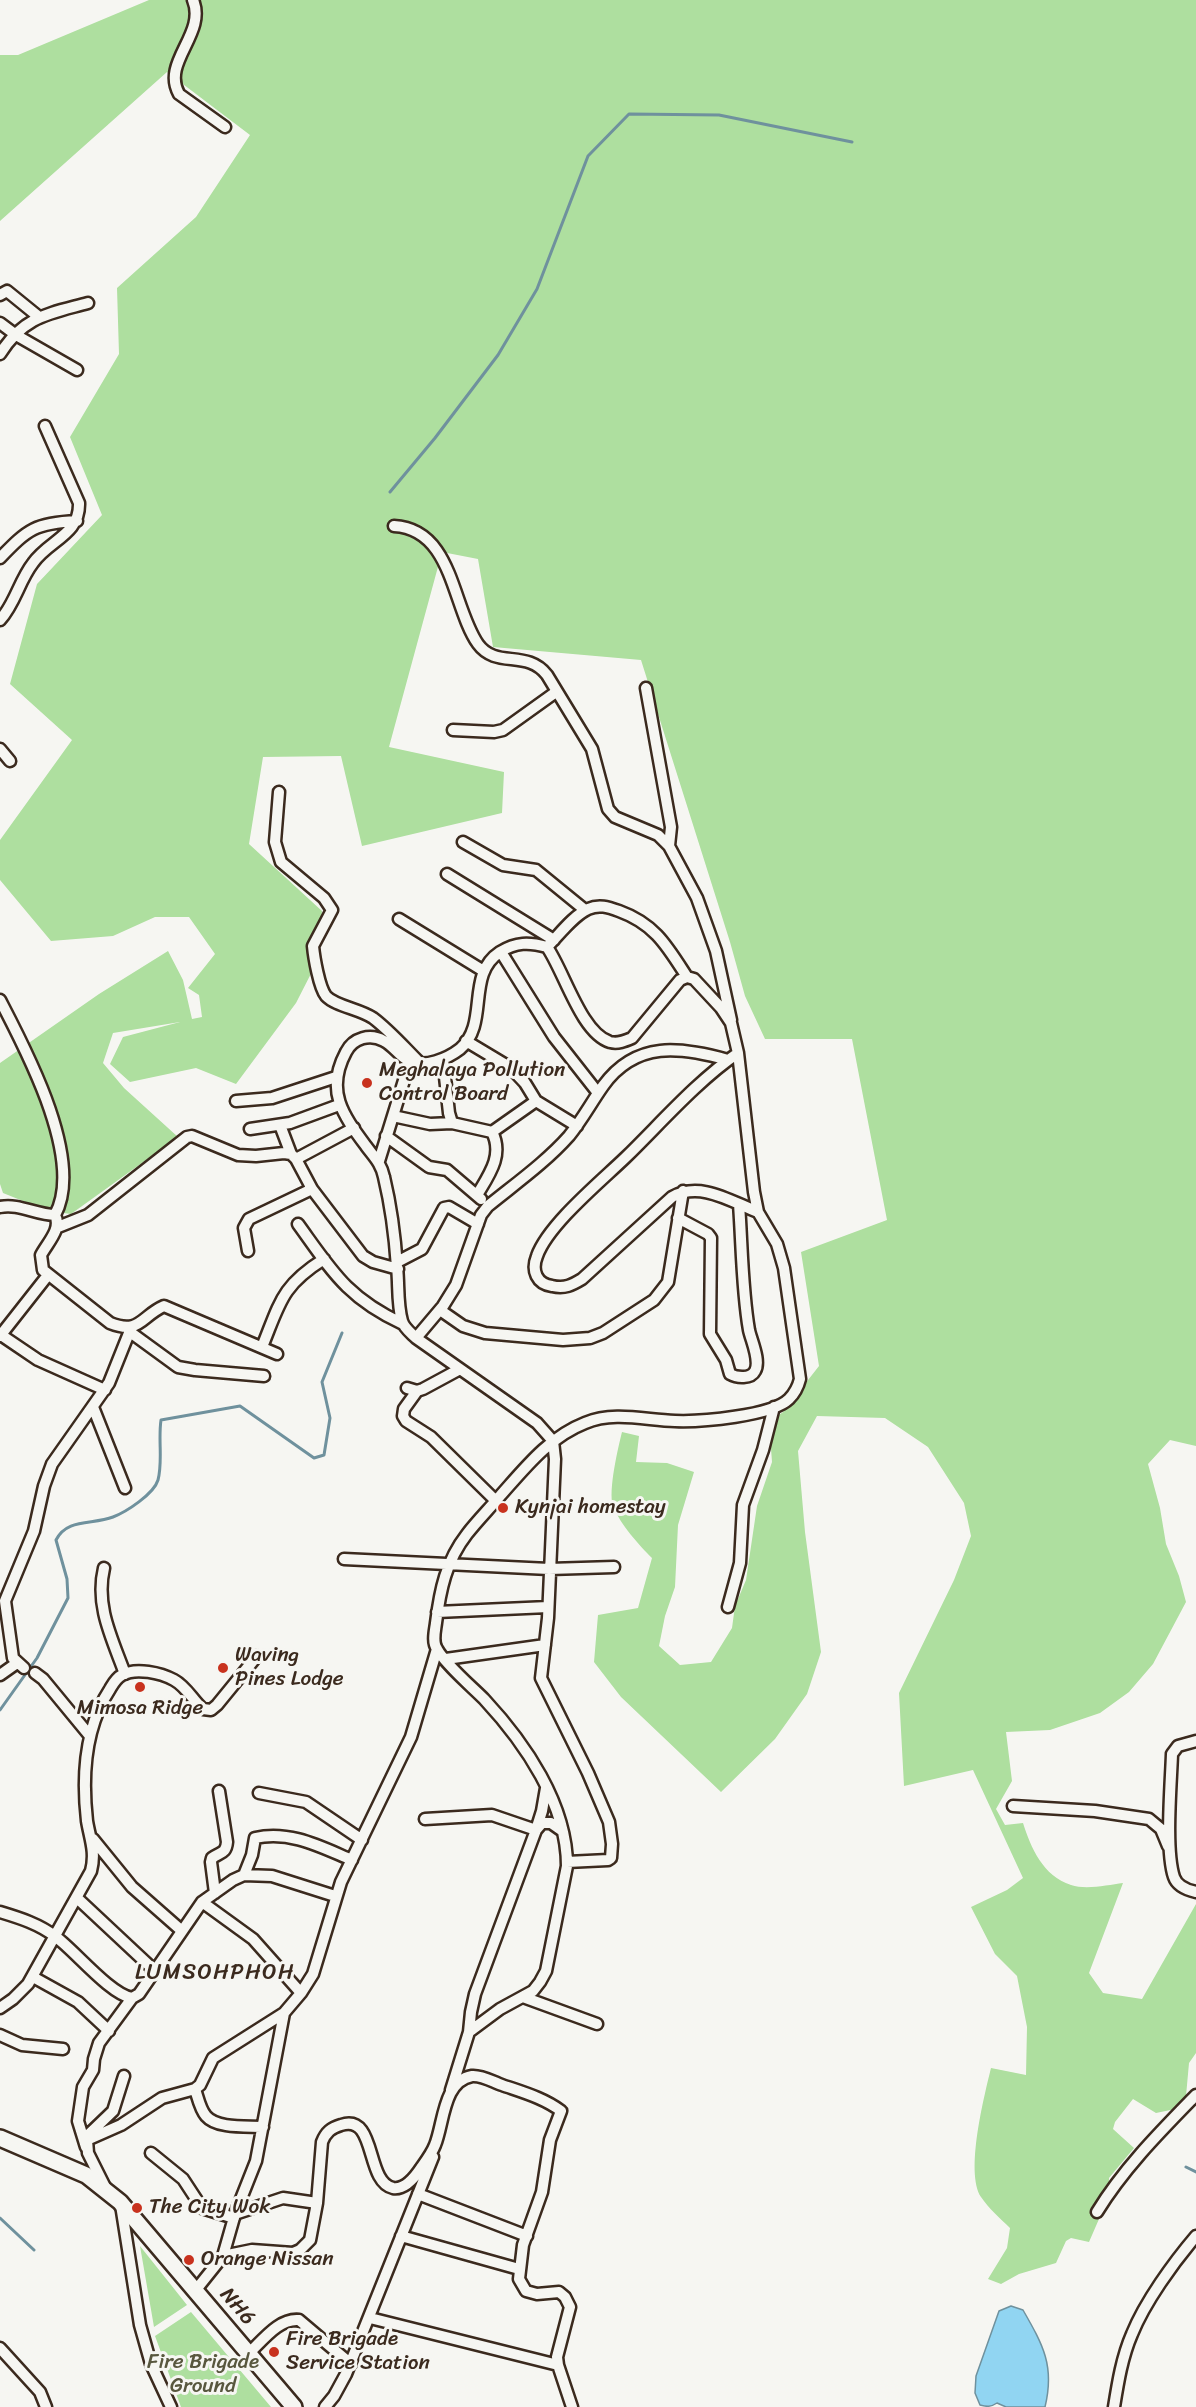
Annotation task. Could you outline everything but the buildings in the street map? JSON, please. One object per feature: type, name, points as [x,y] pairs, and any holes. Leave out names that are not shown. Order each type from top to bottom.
[{"type":"highway","name":"NH6","points":[[0,2138],[72,2168],[106,2189],[120,2202],[294,2407]]},
{"type":"street","points":[[193,0],[195,21],[174,72],[174,86],[179,94],[225,127]]},
{"type":"street","points":[[0,295],[7,291],[39,317]]},
{"type":"street","points":[[0,354],[27,323],[39,317],[88,303]]},
{"type":"street","points":[[0,323],[16,335],[77,370]]},
{"type":"street","points":[[0,620],[7,612],[33,563],[77,521],[79,503],[45,426]]},
{"type":"street","points":[[2,551],[34,527],[55,522],[77,521]]},
{"type":"street","points":[[394,526],[405,527],[417,533],[438,552],[470,628],[478,644],[486,652],[497,657],[532,662],[541,668],[586,736],[592,749],[608,808],[615,817],[658,835],[669,846],[697,898],[716,951],[738,1053],[748,1155],[758,1212],[781,1256],[800,1369],[797,1390],[789,1400],[774,1407],[692,1422],[624,1417],[603,1418],[586,1423],[553,1441],[467,1533],[448,1565],[440,1589],[434,1642],[437,1649],[505,1724],[529,1757],[546,1788],[561,1831],[567,1862],[546,1971],[533,1991],[500,2009],[469,2032]]},
{"type":"street","points":[[646,688],[671,827],[669,846]]},
{"type":"street","points":[[453,730],[494,732],[504,730],[556,692]]},
{"type":"street","points":[[0,749],[10,761]]},
{"type":"street","points":[[279,792],[275,842],[281,862],[324,898],[332,910],[313,946],[323,990],[334,1002],[359,1010],[372,1018],[415,1062]]},
{"type":"street","points":[[463,842],[503,865],[536,870],[585,910]]},
{"type":"street","points":[[447,874],[550,943],[586,1021],[595,1034],[610,1042],[621,1043],[632,1038],[680,980],[687,977],[694,979],[702,986],[731,1023]]},
{"type":"street","points":[[403,1324],[386,1187],[379,1161],[339,1105],[336,1091],[336,1077],[351,1043],[359,1038],[383,1040],[415,1062],[430,1063],[443,1059],[460,1048],[477,1020],[482,970],[494,956],[518,943],[550,943],[585,910],[597,906],[608,907],[638,918],[664,941],[687,977]]},
{"type":"street","points":[[399,919],[482,970]]},
{"type":"street","points":[[501,952],[554,1037],[598,1094]]},
{"type":"street","points":[[0,1000],[39,1083],[56,1128],[63,1175],[63,1193],[55,1215],[59,1222],[58,1227],[40,1255],[40,1262],[48,1275],[110,1323],[131,1330],[178,1366],[195,1370],[264,1376]]},
{"type":"street","points":[[466,1041],[511,1068],[525,1083],[536,1101],[577,1126]]},
{"type":"street","points":[[416,1338],[440,1310],[456,1285],[478,1224],[488,1206],[551,1154],[577,1126],[617,1070],[628,1062],[661,1050],[689,1051],[728,1060]]},
{"type":"street","points":[[738,1053],[708,1077],[566,1216],[547,1238],[536,1257],[537,1278],[545,1285],[560,1288],[582,1279],[672,1197],[682,1191],[697,1189],[758,1212]]},
{"type":"street","points":[[443,1059],[452,1123]]},
{"type":"street","points":[[379,1161],[393,1116],[415,1062]]},
{"type":"street","points":[[236,1101],[272,1098],[336,1077]]},
{"type":"street","points":[[393,1116],[430,1124],[452,1123],[492,1132],[536,1101]]},
{"type":"street","points":[[250,1129],[280,1125],[339,1105]]},
{"type":"street","points":[[280,1125],[312,1189],[363,1256],[373,1262],[397,1266],[422,1249],[444,1208],[449,1208],[478,1224]]},
{"type":"street","points":[[58,1227],[88,1215],[187,1137],[198,1137],[234,1154],[256,1156],[284,1153],[294,1157],[354,1128]]},
{"type":"street","points":[[477,1195],[496,1159],[496,1140],[492,1132]]},
{"type":"street","points":[[386,1136],[429,1167],[447,1170],[488,1206]]},
{"type":"street","points":[[248,1251],[244,1228],[249,1219],[312,1189]]},
{"type":"street","points":[[440,1310],[463,1326],[485,1334],[563,1340],[579,1340],[597,1335],[654,1300],[663,1291],[670,1272],[682,1191]]},
{"type":"street","points":[[678,1218],[708,1234],[711,1238],[710,1334],[726,1360],[730,1374],[742,1377],[754,1373],[757,1368],[749,1327],[739,1204]]},
{"type":"street","points":[[0,1207],[11,1205],[46,1215],[55,1215]]},
{"type":"street","points":[[298,1224],[335,1275],[359,1299],[403,1324],[416,1338],[520,1409],[553,1441],[555,1459],[548,1607],[541,1678],[592,1782],[609,1822],[612,1844],[608,1860],[567,1862]]},
{"type":"street","points":[[262,1347],[286,1290],[302,1273],[324,1259]]},
{"type":"street","points":[[48,1275],[0,1335],[38,1360],[105,1390]]},
{"type":"street","points":[[0,1675],[20,1665],[13,1658],[5,1601],[34,1532],[44,1486],[52,1464],[105,1390],[131,1330],[154,1311],[164,1306],[277,1354]]},
{"type":"street","points":[[460,1369],[429,1387],[412,1389],[403,1416],[406,1421],[438,1442],[496,1501]]},
{"type":"street","points":[[93,1407],[125,1488]]},
{"type":"street","points":[[728,1606],[740,1563],[743,1505],[764,1450],[774,1407]]},
{"type":"street","points":[[344,1559],[549,1569],[614,1568]]},
{"type":"street","points":[[104,1568],[101,1603],[106,1624],[125,1674]]},
{"type":"street","points":[[437,1612],[548,1607]]},
{"type":"street","points":[[446,1659],[545,1645]]},
{"type":"street","points":[[84,2143],[92,2137],[121,2125],[162,2098],[195,2089],[203,2080],[213,2058],[284,2013],[301,1993],[313,1974],[320,1955],[335,1896],[411,1737],[437,1649]]},
{"type":"street","points":[[0,2008],[22,1991],[33,1977],[77,1898],[93,1862],[92,1839],[88,1824],[86,1769],[90,1736],[106,1694],[115,1681],[130,1671],[163,1675],[177,1681],[203,1709],[211,1710],[218,1705],[257,1656]]},
{"type":"street","points":[[35,1673],[43,1679],[90,1736]]},
{"type":"street","points":[[1170,1852],[1172,1754],[1178,1746],[1196,1741]]},
{"type":"street","points":[[325,2407],[340,2386],[351,2364],[432,2161],[469,2032],[475,1994],[536,1830],[546,1788]]},
{"type":"street","points":[[215,1893],[211,1862],[212,1858],[223,1854],[227,1842],[219,1791]]},
{"type":"street","points":[[259,1793],[306,1802],[362,1840]]},
{"type":"street","points":[[1013,1806],[1095,1811],[1149,1819],[1161,1829],[1170,1852],[1177,1881],[1186,1889],[1196,1892]]},
{"type":"street","points":[[425,1819],[492,1815],[536,1830]]},
{"type":"street","points":[[536,1830],[546,1822],[555,1824],[561,1831]]},
{"type":"street","points":[[244,1875],[252,1855],[255,1838],[262,1836],[293,1837],[352,1860]]},
{"type":"street","points":[[92,1839],[132,1887],[182,1931]]},
{"type":"street","points":[[106,2189],[84,2143],[78,2121],[83,2087],[93,2070],[96,2051],[108,2031],[132,1998],[139,1994],[202,1902],[244,1875],[272,1876],[335,1896]]},
{"type":"street","points":[[77,1898],[154,1971]]},
{"type":"street","points":[[202,1902],[253,1939],[301,1993]]},
{"type":"street","points":[[0,1912],[38,1925],[56,1937],[118,1992],[132,1998]]},
{"type":"street","points":[[33,1977],[78,2002],[108,2031]]},
{"type":"street","points":[[523,1997],[597,2024]]},
{"type":"street","points":[[195,2291],[223,2256],[235,2216],[252,2174],[284,2013]]},
{"type":"street","points":[[0,2036],[22,2045],[63,2049]]},
{"type":"street","points":[[84,2143],[113,2111],[124,2076]]},
{"type":"street","points":[[450,2094],[461,2081],[473,2076],[481,2077],[546,2102],[561,2111],[550,2140],[542,2192],[526,2236],[519,2278],[526,2291],[537,2294],[559,2292],[565,2297],[570,2307],[557,2357],[572,2407]]},
{"type":"street","points":[[195,2089],[201,2109],[211,2121],[219,2124],[263,2127]]},
{"type":"street","points":[[1096,2212],[1131,2164],[1196,2095]]},
{"type":"street","points":[[223,2256],[252,2250],[293,2253],[300,2250],[310,2240],[317,2203],[322,2142],[326,2133],[334,2127],[347,2123],[358,2126],[365,2135],[381,2181],[390,2187],[397,2188],[413,2179],[435,2145]]},
{"type":"street","points":[[151,2153],[183,2179],[202,2208],[235,2216],[283,2198],[317,2203]]},
{"type":"street","points":[[418,2194],[526,2236]]},
{"type":"street","points":[[120,2202],[130,2248],[140,2325],[151,2364],[171,2407]]},
{"type":"street","points":[[401,2236],[519,2269]]},
{"type":"street","points":[[1114,2407],[1123,2360],[1132,2333],[1153,2297],[1196,2236]]},
{"type":"street","points":[[370,2318],[558,2365]]},
{"type":"street","points":[[249,2353],[282,2322],[291,2319],[299,2320],[351,2364]]},
{"type":"street","points":[[0,2348],[40,2392],[46,2407]]},
{"type":"green space","points":[[149,0],[1196,0],[1196,1446],[1170,1440],[1148,1464],[1160,1508],[1166,1544],[1179,1576],[1186,1602],[1153,1664],[1129,1692],[1100,1713],[1050,1730],[1006,1732],[1012,1781],[996,1809],[1005,1825],[1023,1823],[1034,1851],[1046,1868],[1061,1881],[1083,1887],[1123,1883],[1089,1973],[1103,1993],[1142,1999],[1196,1904],[1196,2053],[1189,2063],[1185,2107],[1156,2113],[1133,2099],[1115,2122],[1113,2129],[1134,2148],[1109,2178],[1109,2196],[1089,2242],[1071,2238],[1066,2241],[1056,2263],[1019,2274],[1001,2284],[988,2279],[1007,2248],[1010,2228],[981,2197],[975,2170],[977,2134],[991,2068],[1026,2075],[1027,2027],[1017,1976],[995,1954],[971,1907],[1007,1890],[1023,1878],[973,1770],[904,1786],[899,1693],[954,1580],[971,1536],[964,1503],[928,1447],[885,1418],[817,1416],[798,1451],[805,1532],[821,1652],[807,1694],[775,1739],[721,1792],[621,1697],[594,1662],[598,1615],[638,1608],[652,1558],[625,1527],[613,1506],[613,1480],[622,1432],[639,1436],[636,1462],[667,1463],[694,1472],[678,1525],[675,1587],[665,1616],[659,1646],[680,1665],[711,1662],[732,1628],[735,1606],[746,1580],[757,1506],[772,1462],[769,1422],[783,1412],[819,1366],[801,1252],[887,1220],[852,1039],[765,1039],[745,996],[641,660],[493,647],[478,559],[442,552],[389,747],[504,772],[502,813],[362,846],[341,756],[263,757],[249,844],[322,911],[319,958],[296,1003],[236,1084],[196,1068],[130,1082],[110,1064],[123,1037],[180,1022],[113,1033],[103,1063],[124,1088],[178,1137],[71,1214],[48,1211],[3,1193],[0,1184],[0,1063],[99,994],[168,951],[183,980],[192,1019],[202,1017],[199,995],[188,988],[215,954],[189,917],[155,917],[113,936],[51,941],[0,880],[0,840],[72,740],[10,684],[37,584],[102,515],[70,437],[119,354],[117,288],[196,217],[250,135],[167,72],[0,221],[0,55],[18,55]]},
{"type":"green space","points":[[140,2246],[187,2305],[154,2327]]},
{"type":"green space","name":"Fire Brigade Ground","points":[[191,2312],[271,2407],[181,2407],[155,2336]]},
{"type":"water","points":[[1011,2306],[1023,2310],[1045,2356],[1049,2379],[1045,2407],[1006,2407],[997,2403],[982,2406],[975,2393],[976,2376],[999,2311]]},
{"type":"waterway","points":[[390,492],[435,438],[498,355],[537,289],[588,156],[629,114],[719,115],[852,142]]},
{"type":"waterway","points":[[0,1710],[37,1658],[68,1598],[67,1579],[56,1540],[61,1533],[73,1525],[119,1515],[151,1491],[158,1480],[159,1473],[161,1420],[240,1406],[314,1458],[324,1455],[330,1418],[322,1382],[342,1333]]},
{"type":"waterway","points":[[1186,2167],[1196,2172]]},
{"type":"waterway","points":[[0,2218],[34,2250]]},
{"type":"place","name":"Meghalaya Pollution Control Board","points":[[367,1083]]},
{"type":"place","name":"Kynjai homestay","points":[[503,1508]]},
{"type":"place","name":"Waving Pines Lodge","points":[[223,1668]]},
{"type":"place","name":"Mimosa Ridge","points":[[140,1687]]},
{"type":"place","name":"The City Wok","points":[[137,2208]]},
{"type":"place","name":"Orange Nissan","points":[[189,2260]]},
{"type":"place","name":"Fire Brigade Service Station","points":[[274,2352]]},
{"type":"district","name":"LUMSOHPHOH","points":[[215,1973]]}]
